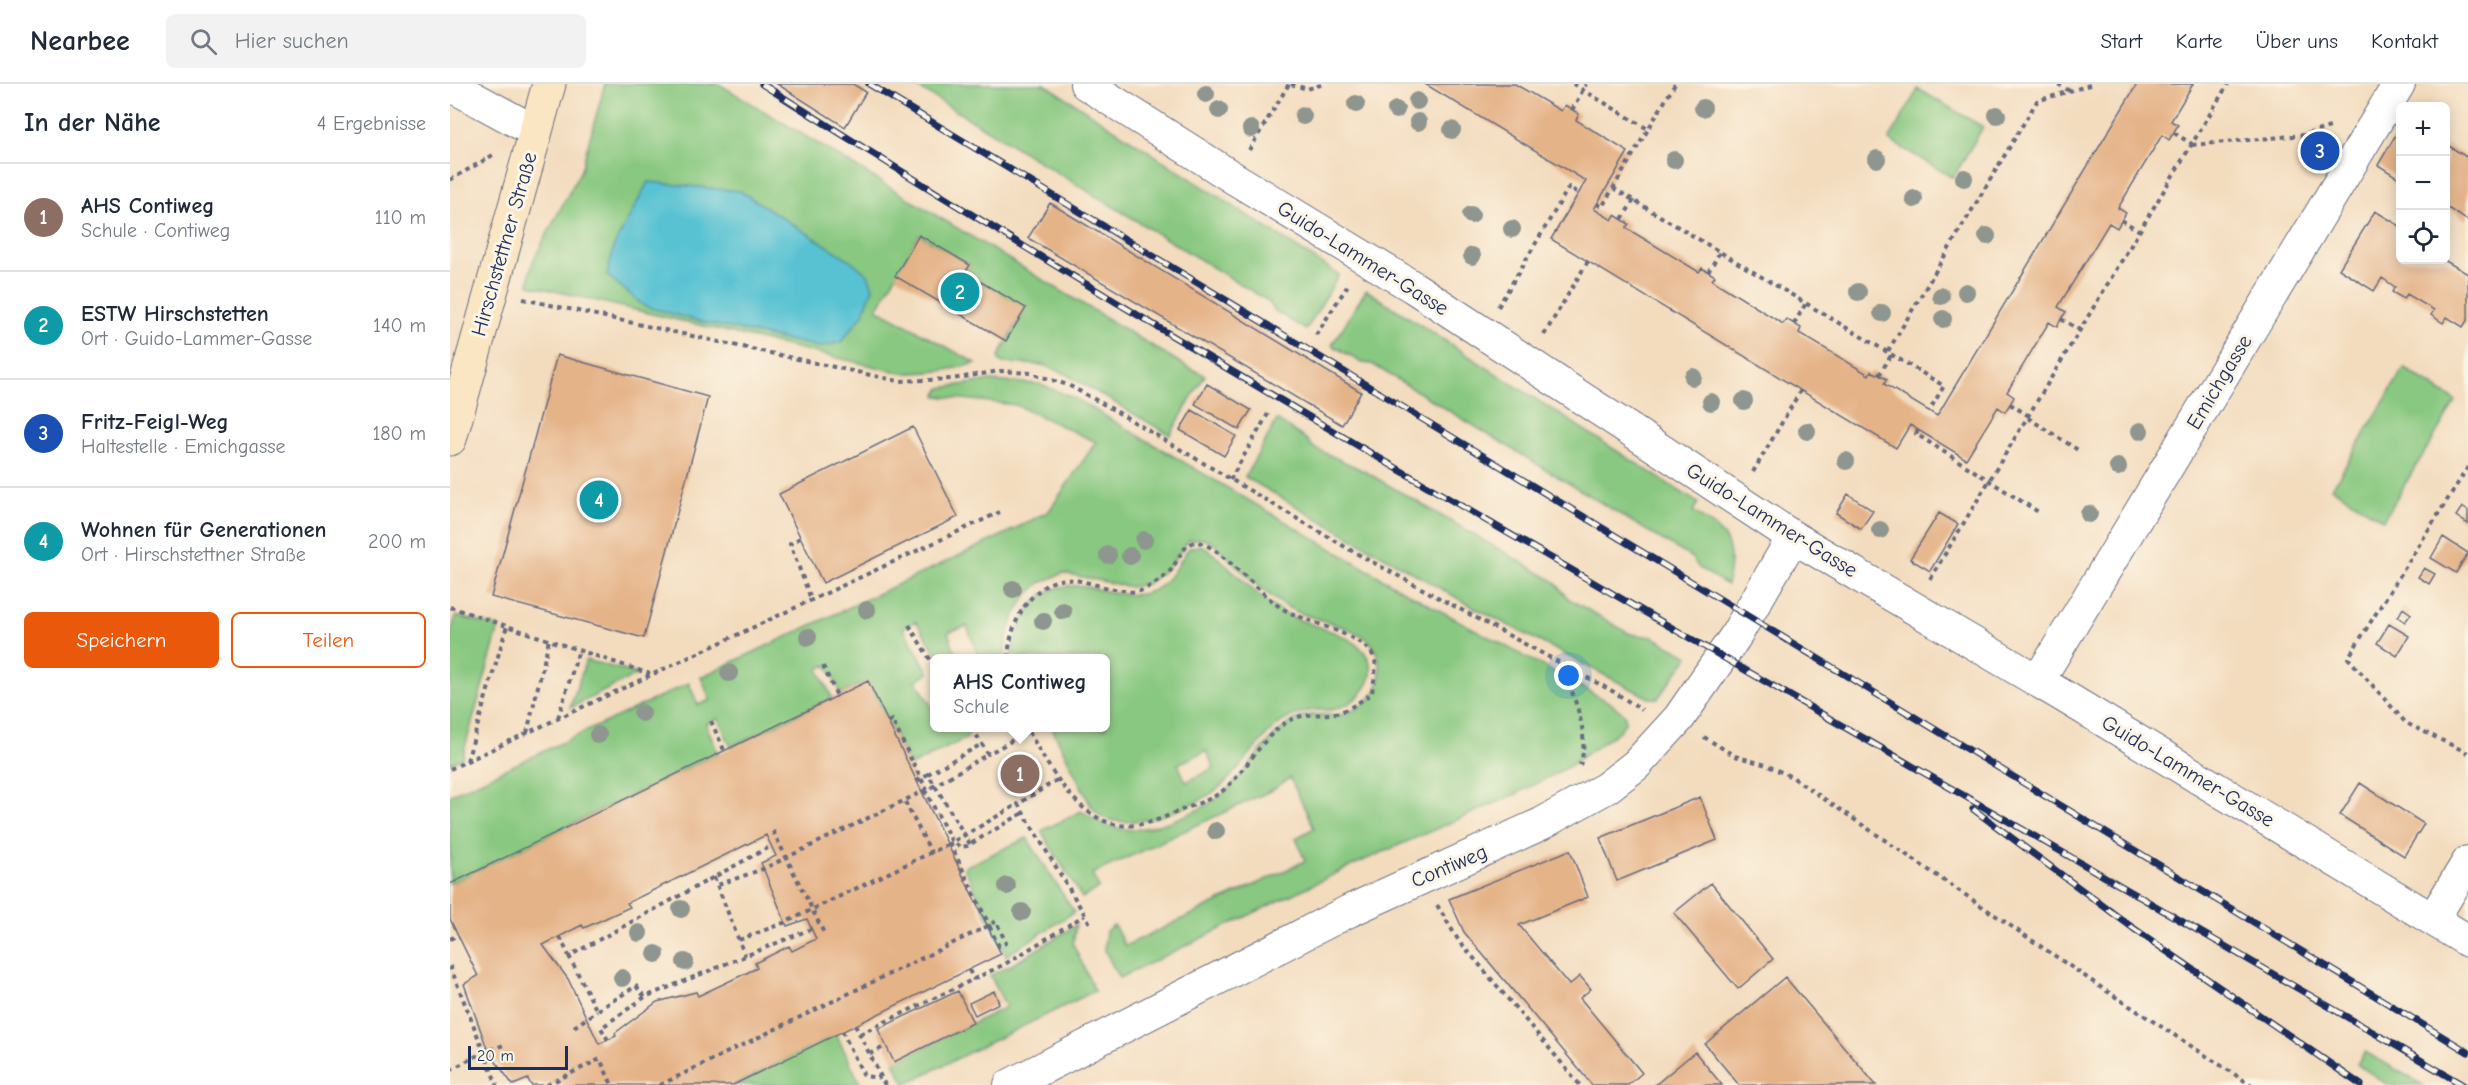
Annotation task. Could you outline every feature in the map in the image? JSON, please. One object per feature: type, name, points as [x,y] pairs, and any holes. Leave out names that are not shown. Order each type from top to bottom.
[{"type":"main road","name":"Hirschstettner Straße","points":[[450,439],[549,84]]},
{"type":"street","name":"Guido-Lammer-Gasse","points":[[1086,84],[1232,177],[1423,293],[1793,537],[2038,681],[2468,941]]},
{"type":"street","name":"Emichgasse","points":[[2038,681],[2399,84]]},
{"type":"street","points":[[450,85],[536,132]]},
{"type":"street","name":"Contiweg","points":[[1010,1085],[1349,911],[1541,824],[1606,788],[1636,765],[1665,717],[1735,637],[1793,537]]},
{"type":"street","points":[[2433,919],[2468,862]]},
{"type":"path","points":[[1248,150],[1290,84],[1307,90],[1324,84]]},
{"type":"path","points":[[1573,84],[1648,129]]},
{"type":"path","points":[[1572,110],[1586,84]]},
{"type":"path","points":[[1597,204],[1602,207],[1675,84]]},
{"type":"path","points":[[2058,84],[2072,92]]},
{"type":"path","points":[[1879,375],[2037,101],[2093,84]]},
{"type":"path","points":[[1926,586],[2228,84]]},
{"type":"path","points":[[2174,133],[2192,145],[2304,135],[2341,124]]},
{"type":"path","points":[[450,180],[497,153]]},
{"type":"path","points":[[1497,310],[1569,188],[1579,194]]},
{"type":"path","points":[[1613,188],[1944,386],[1929,411]]},
{"type":"path","points":[[1622,219],[1634,200]]},
{"type":"path","points":[[2121,220],[2140,231]]},
{"type":"path","points":[[1708,272],[1720,252]]},
{"type":"path","points":[[1542,339],[1588,261]]},
{"type":"path","points":[[1316,335],[1351,281]]},
{"type":"path","points":[[491,290],[898,381],[952,379],[1000,371],[1030,373],[1068,385],[1352,551],[1614,692],[1698,733],[1735,756],[1766,765],[1792,777],[2105,990],[2251,1085]]},
{"type":"path","points":[[1794,324],[1806,303]]},
{"type":"path","points":[[2061,319],[2080,330]]},
{"type":"path","points":[[1752,473],[1801,390]]},
{"type":"path","points":[[2010,404],[2078,450]]},
{"type":"path","points":[[1230,480],[1268,414]]},
{"type":"path","points":[[1918,430],[1916,434],[2040,513]]},
{"type":"path","points":[[2468,467],[2348,658],[2406,723],[2468,753]]},
{"type":"path","points":[[450,769],[1000,512]]},
{"type":"path","points":[[800,538],[789,544],[812,599]]},
{"type":"path","points":[[1009,654],[1011,637],[1023,608],[1035,594],[1052,583],[1062,579],[1076,580],[1117,590],[1139,592],[1169,572],[1184,550],[1192,543],[1199,542],[1212,548],[1266,597],[1283,609],[1323,624],[1361,643],[1374,657],[1372,693],[1339,712],[1306,714],[1285,722],[1221,791],[1167,818],[1141,824],[1119,825],[1102,820],[1057,780],[1030,732]]},
{"type":"path","points":[[450,607],[651,674]]},
{"type":"path","points":[[909,624],[930,659]]},
{"type":"path","points":[[467,761],[507,626]]},
{"type":"path","points":[[527,733],[549,640]]},
{"type":"path","points":[[558,718],[579,650]]},
{"type":"path","points":[[1563,665],[1581,722],[1585,745],[1578,772]]},
{"type":"path","points":[[823,666],[837,696]]},
{"type":"path","points":[[888,722],[892,720],[927,790]]},
{"type":"path","points":[[711,722],[724,750]]},
{"type":"path","points":[[974,732],[988,754]]},
{"type":"path","points":[[718,885],[764,869],[922,794],[1023,732]]},
{"type":"path","points":[[917,781],[982,744]]},
{"type":"path","points":[[928,774],[970,844]]},
{"type":"path","points":[[739,940],[813,909],[932,854],[1057,780]]},
{"type":"path","points":[[922,794],[926,792],[951,840],[960,847],[970,844],[1023,813]]},
{"type":"path","points":[[904,802],[932,854]]},
{"type":"path","points":[[1018,804],[1091,925]]},
{"type":"path","points":[[773,831],[825,935]]},
{"type":"path","points":[[660,1085],[987,926],[996,921],[1006,943],[999,946],[987,926],[949,844]]},
{"type":"path","points":[[569,956],[771,846]]},
{"type":"path","points":[[1423,876],[1457,938],[1580,1085]]},
{"type":"path","points":[[714,877],[745,956]]},
{"type":"path","points":[[860,1034],[1005,964],[1085,915]]},
{"type":"path","points":[[608,1040],[600,1028],[645,997],[812,929]]},
{"type":"path","points":[[450,939],[458,935]]},
{"type":"path","points":[[560,937],[597,1011]]},
{"type":"path","points":[[450,966],[497,1085]]},
{"type":"path","points":[[969,970],[974,980]]},
{"type":"path","points":[[574,1027],[636,986],[645,997]]},
{"type":"path","points":[[855,1025],[885,1085]]},
{"type":"path","points":[[842,1031],[864,1076],[881,1078]]},
{"type":"path","points":[[450,1070],[484,1052],[507,1044]]},
{"type":"path","points":[[870,1054],[886,1046]]},
{"type":"path","points":[[547,1085],[600,1059],[612,1085]]},
{"type":"green space","points":[[605,84],[719,84],[1187,367],[1205,375],[1170,435],[1064,373],[1043,365],[1003,363],[999,360],[999,356],[1025,308],[965,273],[970,265],[919,235],[877,309],[976,363],[939,371],[902,373],[529,285],[534,259],[581,170]]},
{"type":"green space","points":[[912,84],[1045,84],[1339,275],[1306,330],[1275,311],[1268,301]]},
{"type":"green space","points":[[1918,89],[1983,127],[1953,178],[1889,140]]},
{"type":"green space","points":[[1366,290],[1698,503],[1693,511],[1721,534],[1729,549],[1727,585],[1699,568],[1692,558],[1372,364],[1362,363],[1332,345]]},
{"type":"green space","points":[[2404,368],[2456,401],[2383,520],[2332,488]]},
{"type":"green space","points":[[987,381],[1040,384],[1076,399],[1402,590],[1611,703],[1625,715],[1625,723],[1619,731],[1568,767],[1516,794],[1351,866],[1119,978],[1104,949],[1106,931],[1114,925],[1125,946],[1305,861],[1296,838],[1314,828],[1290,778],[1272,790],[1092,874],[1099,888],[1082,898],[1041,831],[1082,811],[1105,825],[1122,829],[1162,824],[1192,812],[1218,798],[1227,790],[1268,742],[1286,726],[1307,716],[1337,715],[1352,711],[1372,696],[1379,682],[1380,670],[1376,653],[1369,641],[1361,635],[1298,612],[1278,602],[1213,543],[1203,539],[1189,540],[1169,567],[1147,584],[1130,587],[1063,573],[1040,583],[1026,596],[1013,619],[1004,654],[978,654],[967,626],[948,632],[956,654],[937,654],[916,621],[903,628],[929,673],[916,680],[930,704],[930,732],[966,732],[969,737],[910,766],[868,681],[841,694],[827,665],[818,669],[832,698],[731,747],[718,718],[706,724],[718,753],[450,884],[450,795],[689,683],[698,705],[710,700],[701,677],[1003,535],[1049,511],[1096,442],[1016,405],[936,396],[941,388]]},
{"type":"green space","points":[[1277,420],[1307,440],[1314,448],[1364,471],[1554,581],[1569,599],[1630,634],[1653,637],[1689,656],[1658,698],[1649,698],[1473,607],[1245,477]]},
{"type":"green space","points":[[1201,545],[1277,609],[1338,634],[1359,647],[1367,656],[1371,674],[1365,688],[1348,704],[1333,710],[1304,712],[1283,721],[1266,736],[1220,787],[1209,795],[1180,809],[1145,820],[1113,820],[1100,815],[1091,806],[1054,732],[1110,732],[1110,654],[1012,654],[1014,643],[1025,615],[1033,604],[1043,595],[1055,589],[1070,586],[1087,587],[1124,594],[1139,594],[1161,586],[1189,548]],"holes":[[[1206,751],[1214,768],[1186,782],[1178,764]]]},
{"type":"green space","points":[[456,616],[499,627],[462,758],[450,763],[450,637]]},
{"type":"green space","points":[[586,660],[638,674],[570,708]]},
{"type":"green space","points":[[1027,838],[1074,912],[1006,956],[964,867]]},
{"type":"green space","points":[[1076,925],[1073,944],[1095,991],[905,1084],[894,1062],[1006,1007],[990,975],[1010,966]]},
{"type":"green space","points":[[836,1034],[861,1085],[733,1085]]},
{"type":"green space","points":[[2365,1052],[2423,1085],[2388,1085],[2357,1064]]},
{"type":"water","points":[[648,182],[740,191],[850,260],[868,275],[873,288],[863,314],[841,342],[820,347],[702,322],[644,306],[607,275],[614,246]]},
{"type":"building","points":[[777,84],[853,84],[866,92],[845,127]]},
{"type":"building","points":[[1425,84],[1515,84],[1561,111],[1565,105],[1579,114],[1576,120],[1628,152],[1594,209],[1612,220],[1615,215],[1629,224],[1626,228],[1699,272],[1702,268],[1715,276],[1712,280],[1783,324],[1786,319],[1801,328],[1799,333],[1869,375],[1871,371],[1887,379],[1884,384],[1937,416],[2137,84],[2193,84],[2171,121],[2178,125],[2169,140],[2162,135],[2118,208],[2126,213],[2117,228],[2109,223],[2058,307],[2066,312],[2057,327],[2049,322],[2007,392],[2014,397],[2010,404],[2005,412],[1998,407],[1966,459],[1910,425],[1896,448],[1551,239],[1586,181]]},
{"type":"building","points":[[2396,135],[2396,176],[2378,165]]},
{"type":"building","points":[[2450,147],[2468,158],[2468,221],[2450,210]]},
{"type":"building","points":[[1050,203],[1361,392],[1342,425],[1028,238]]},
{"type":"building","points":[[2375,211],[2396,224],[2396,264],[2450,264],[2468,274],[2468,319],[2463,327],[2447,317],[2443,323],[2431,315],[2434,310],[2407,294],[2404,299],[2392,292],[2395,287],[2382,278],[2374,291],[2339,269]]},
{"type":"building","points":[[919,235],[970,265],[965,273],[1026,308],[1006,341],[895,276]]},
{"type":"building","points":[[557,355],[708,397],[644,638],[491,597]]},
{"type":"building","points":[[1207,384],[1251,410],[1239,430],[1195,404]]},
{"type":"building","points":[[1192,410],[1236,436],[1224,456],[1180,430]]},
{"type":"building","points":[[913,427],[958,517],[823,583],[779,494]]},
{"type":"building","points":[[1848,494],[1873,511],[1861,529],[1836,513]]},
{"type":"building","points":[[2462,507],[2468,511],[2468,524],[2456,516]]},
{"type":"building","points":[[1939,513],[1958,524],[1930,571],[1910,559]]},
{"type":"building","points":[[2443,537],[2468,553],[2456,573],[2431,558]]},
{"type":"building","points":[[2424,568],[2435,574],[2429,584],[2418,577]]},
{"type":"building","points":[[2403,608],[2411,614],[2405,622],[2398,617]]},
{"type":"building","points":[[2389,624],[2409,636],[2397,656],[2377,643]]},
{"type":"building","points":[[868,681],[1001,954],[733,1085],[531,1085],[528,1079],[513,1085],[488,1051],[464,984],[478,976],[450,919],[450,884]],"holes":[[[766,835],[776,856],[761,863],[787,926],[807,919],[816,939],[792,951],[789,946],[755,963],[757,968],[698,996],[696,992],[657,1002],[615,1033],[616,1036],[599,1044],[568,979],[543,945],[582,925],[584,928],[630,907],[627,903]]]},
{"type":"building","points":[[2360,783],[2424,824],[2404,856],[2340,815]]},
{"type":"building","points":[[1700,797],[1717,840],[1617,881],[1600,838]]},
{"type":"building","points":[[1570,850],[1588,897],[1519,925],[1569,985],[1580,976],[1591,989],[1580,998],[1642,1073],[1628,1085],[1592,1085],[1464,932],[1449,899]]},
{"type":"building","points":[[1711,883],[1773,959],[1738,989],[1674,913]]},
{"type":"building","points":[[1785,977],[1876,1085],[1739,1085],[1705,1044]]},
{"type":"building","points":[[958,991],[973,1023],[894,1062],[878,1029]]},
{"type":"building","points":[[994,991],[999,1003],[975,1015],[969,1003]]},
{"type":"building","points":[[1695,1052],[1722,1085],[1655,1085]]},
{"type":"railway","points":[[762,84],[971,214],[1395,467],[2463,1085]]},
{"type":"railway","points":[[869,84],[2468,1052]]},
{"type":"railway","points":[[1973,809],[2133,928],[2361,1085]]},
{"type":"place","name":"Fritz-Feigl-Weg","points":[[2320,151]]},
{"type":"place","name":"ESTW Hirschstetten","points":[[960,292]]},
{"type":"place","name":"Wohnen für Generationen","points":[[599,500]]},
{"type":"place","name":"AHS Contiweg","points":[[1020,774]]}]
